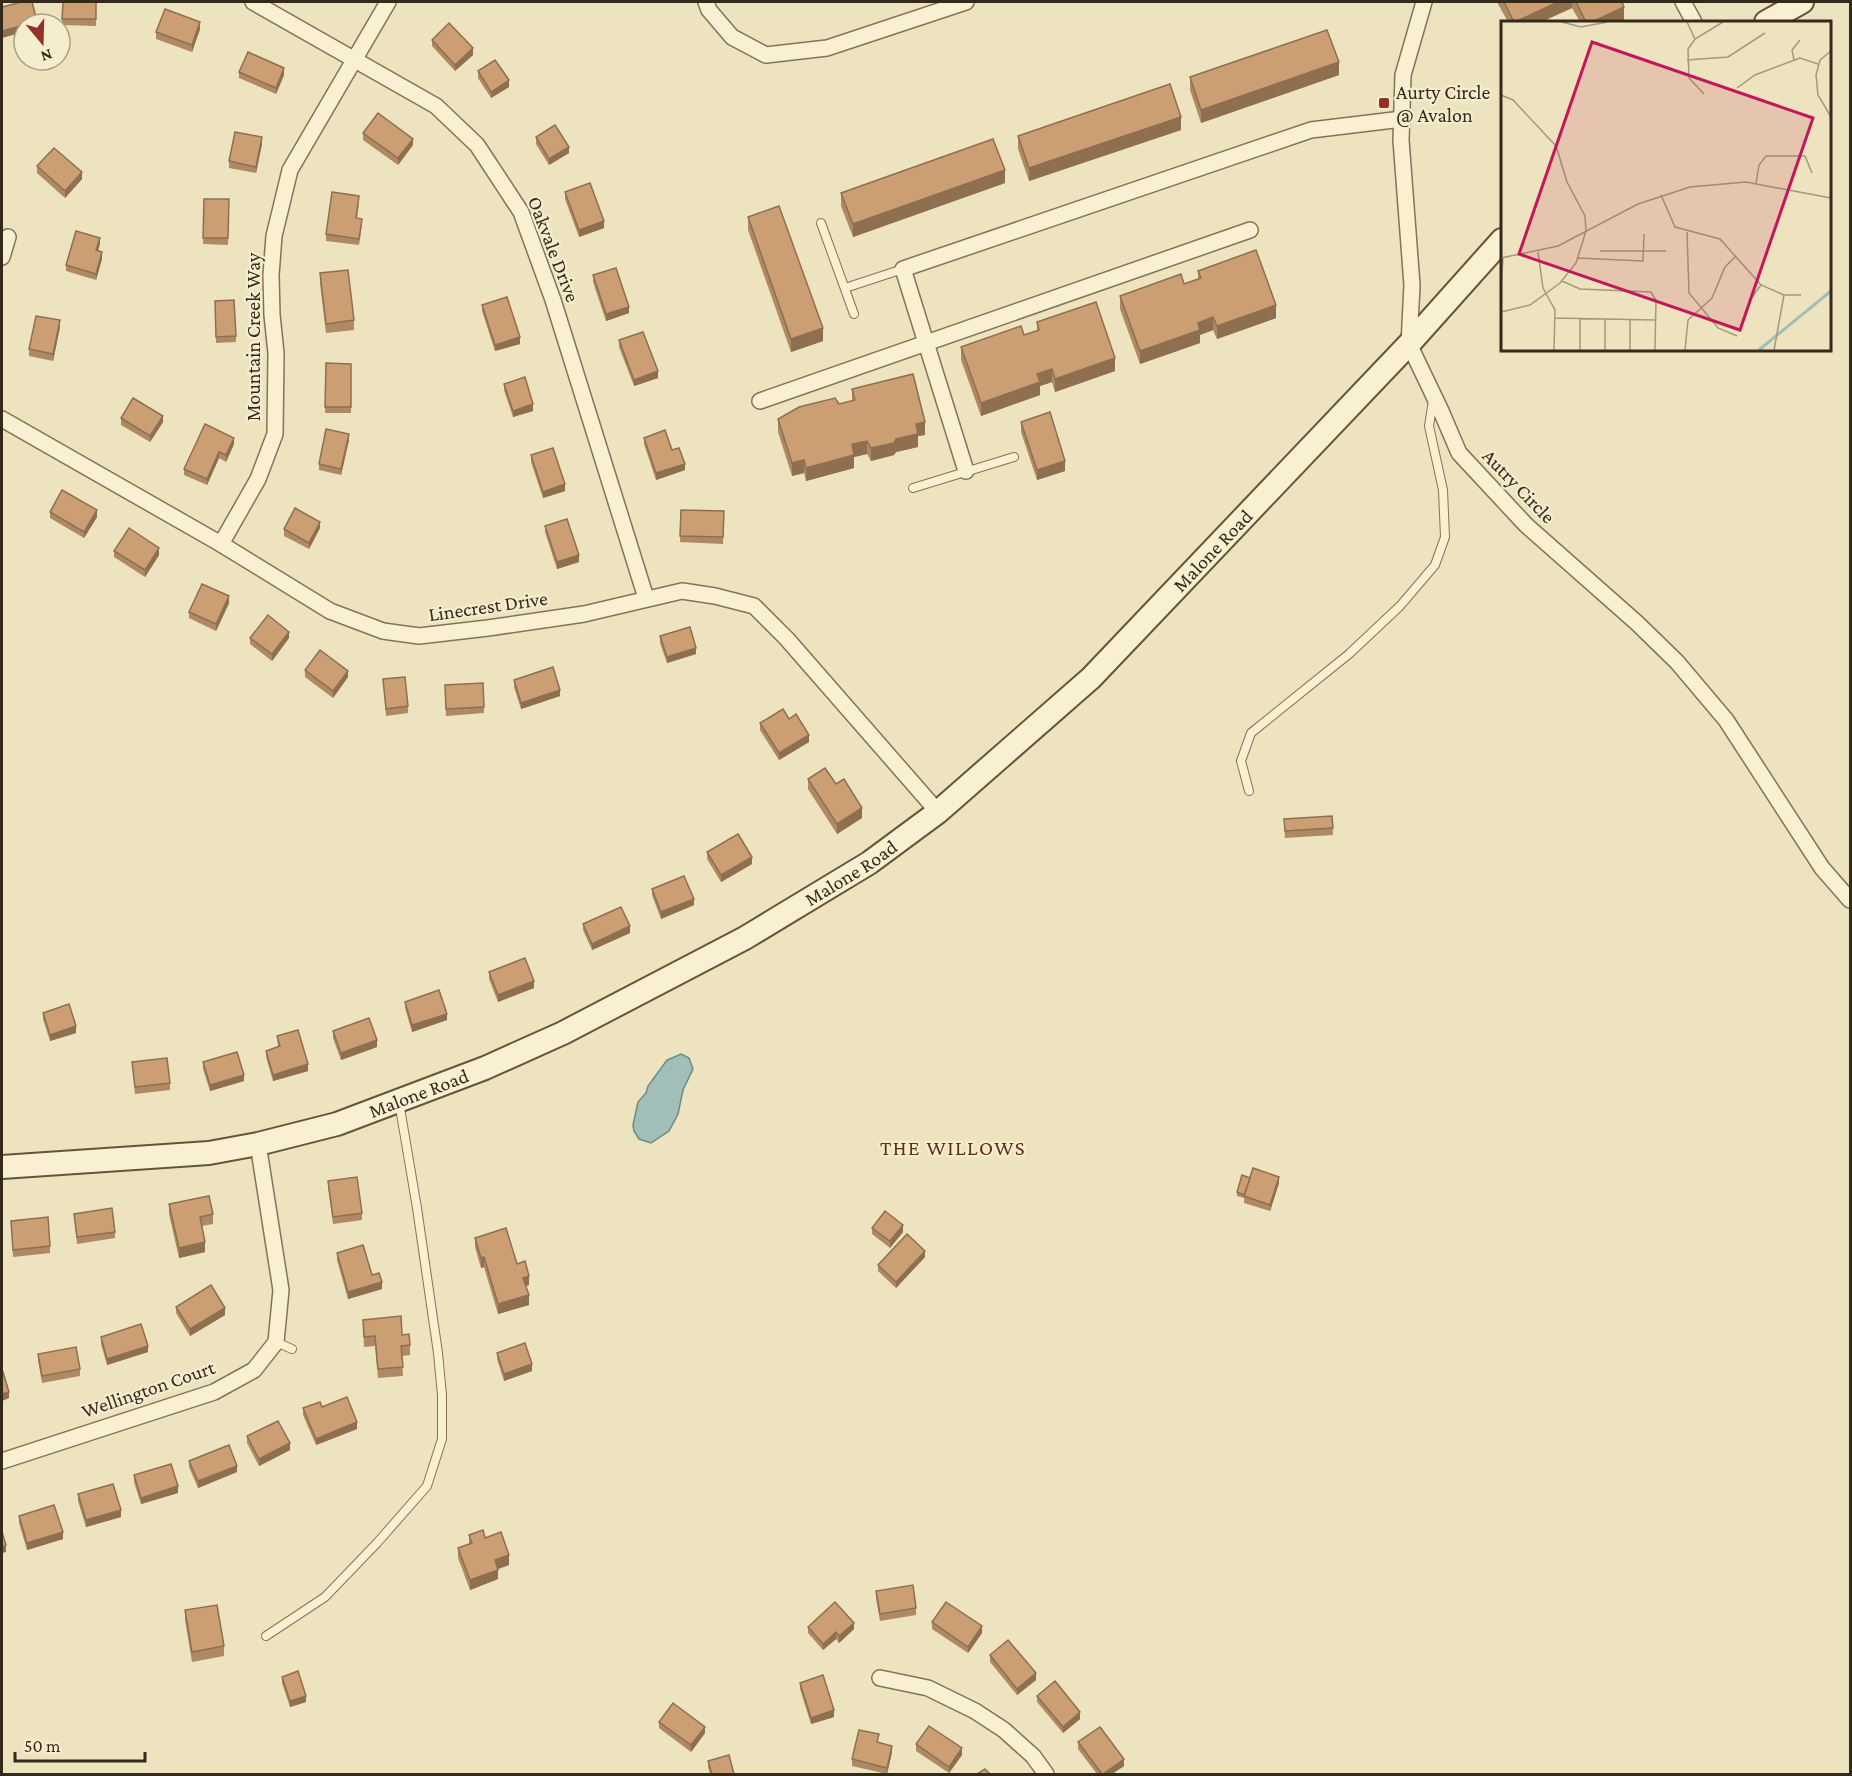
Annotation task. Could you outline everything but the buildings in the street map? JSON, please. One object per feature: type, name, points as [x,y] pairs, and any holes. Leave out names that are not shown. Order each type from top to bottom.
[{"type":"street","name":"Oakvale Drive","points":[[253,2],[436,106],[477,145],[521,212],[553,300],[646,598]]},
{"type":"street","name":"Mountain Creek Way","points":[[221,544],[258,479],[274,434],[276,364],[271,275],[274,237],[291,170],[388,2]]},
{"type":"street","points":[[706,2],[709,10],[732,37],[766,55],[827,48],[966,2]]},
{"type":"street","name":"Autry Circle","points":[[1424,2],[1403,75],[1401,140],[1412,285],[1409,344],[1459,453],[1526,525],[1669,654],[1726,720],[1822,868],[1851,900]]},
{"type":"street","points":[[1683,2],[1693,21]]},
{"type":"street","points":[[1768,21],[1802,2]]},
{"type":"street","points":[[966,471],[903,269],[1311,130],[1402,119]]},
{"type":"street","points":[[760,401],[1250,231]]},
{"type":"street","points":[[2,257],[8,237]]},
{"type":"street","name":"Malone Road","points":[[2,1167],[209,1153],[258,1144],[337,1124],[485,1068],[563,1033],[745,938],[869,863],[938,812],[1090,678],[1409,344],[1501,242]]},
{"type":"street","name":"Linecrest Drive","points":[[2,419],[221,544],[330,611],[383,631],[419,636],[584,614],[682,591],[715,596],[754,606],[825,681],[938,812]]},
{"type":"street","points":[[258,1144],[281,1290],[276,1342]]},
{"type":"street","name":"Wellington Court","points":[[2,1461],[214,1392],[254,1370],[276,1342]]},
{"type":"street","points":[[880,1678],[928,1688],[975,1711],[1004,1730],[1033,1756],[1046,1774]]},
{"type":"lane","points":[[821,223],[854,314]]},
{"type":"lane","points":[[845,288],[903,269]]},
{"type":"lane","points":[[1249,791],[1241,761],[1251,733],[1349,654],[1401,606],[1435,565],[1445,537],[1443,490],[1429,426],[1433,396]]},
{"type":"lane","points":[[913,488],[1014,457]]},
{"type":"lane","points":[[266,1636],[325,1597],[378,1543],[427,1486],[442,1439],[442,1395],[438,1353],[417,1208],[398,1101]]},
{"type":"lane","points":[[276,1342],[292,1349]]},
{"type":"water","points":[[681,1054],[689,1058],[693,1069],[683,1090],[678,1114],[669,1131],[651,1143],[639,1139],[633,1125],[638,1102],[667,1060]]},
{"type":"place","name":"Aurty Circle @ Avalon","points":[[1384,103]]},
{"type":"district","name":"THE WILLOWS","points":[[953,1148]]}]
